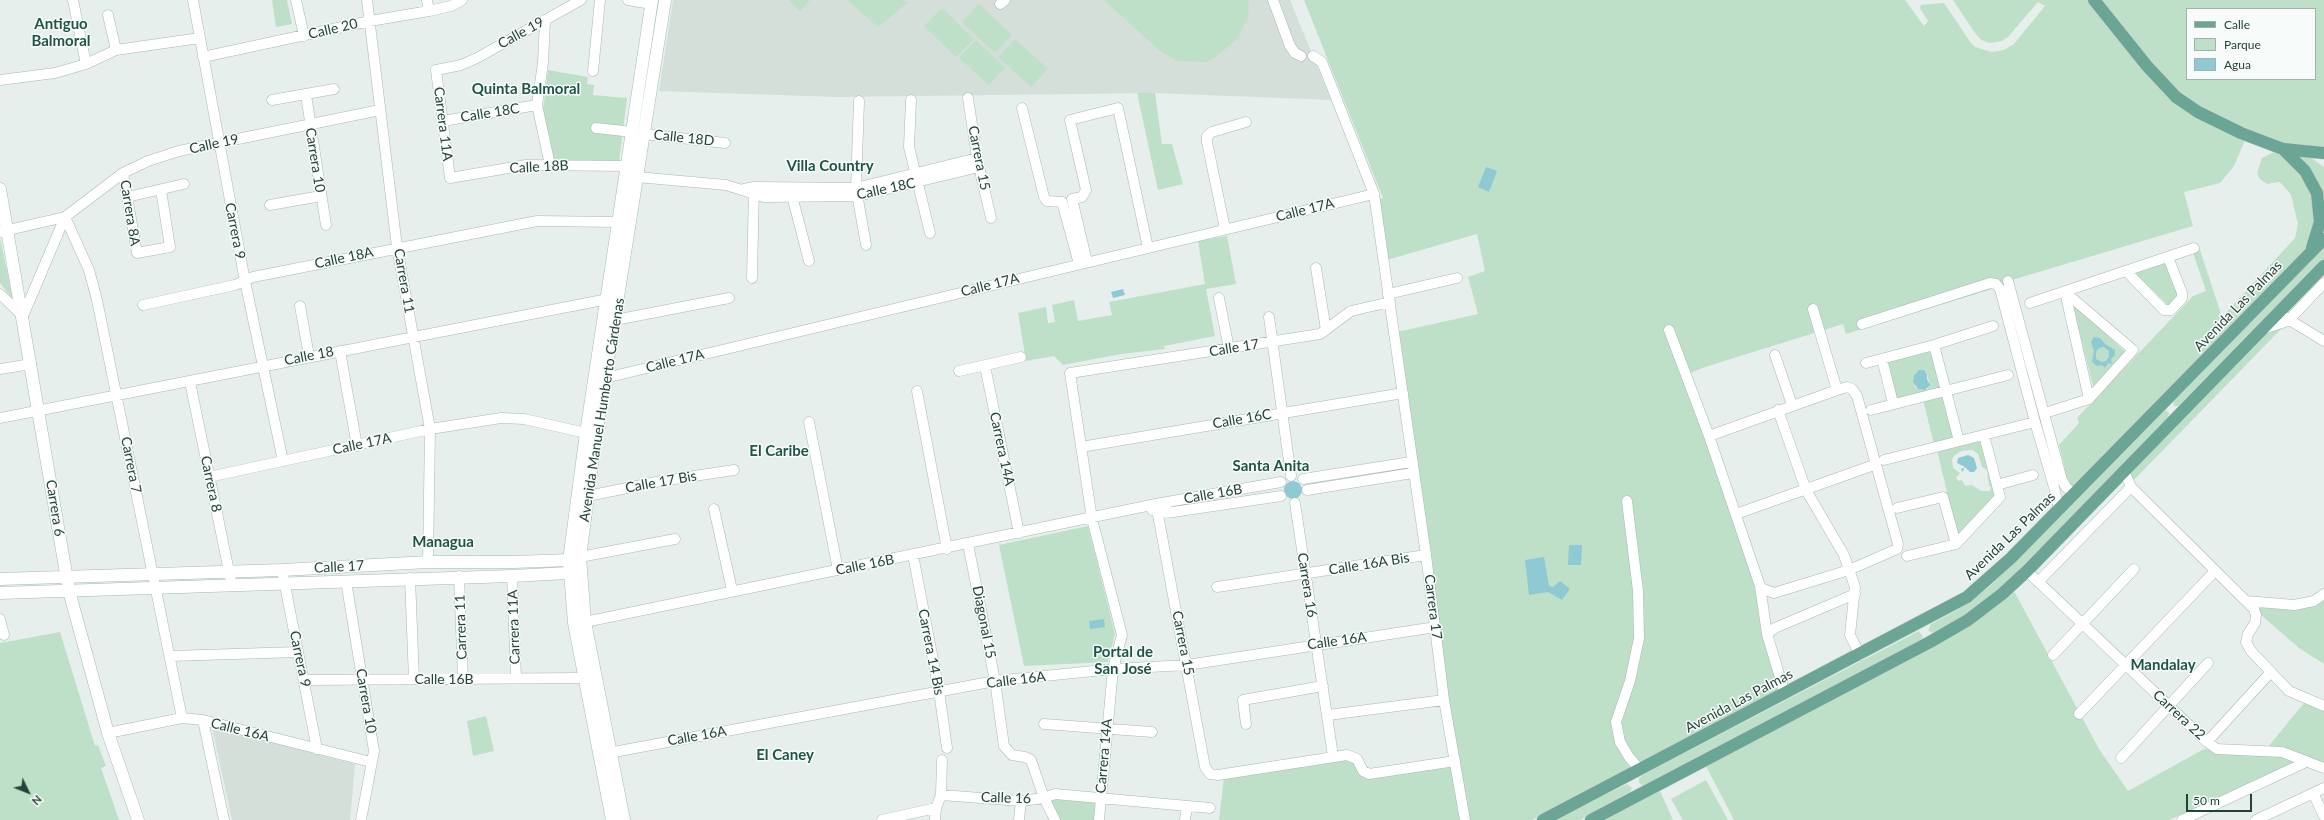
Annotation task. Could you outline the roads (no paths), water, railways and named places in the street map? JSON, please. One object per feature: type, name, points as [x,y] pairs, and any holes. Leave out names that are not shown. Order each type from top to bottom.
[{"type":"main road","points":[[2094,0],[2147,66],[2176,97],[2217,122],[2283,149],[2324,152]]},
{"type":"main road","points":[[2283,149],[2305,171],[2313,185],[2319,201],[2318,231],[2309,255]]},
{"type":"main road","points":[[2312,152],[2324,161]]},
{"type":"main road","name":"Avenida Las Palmas","points":[[1543,820],[1921,623],[1967,597],[1987,581],[2059,511],[2324,239]]},
{"type":"main road","points":[[1591,820],[1930,642],[1968,620],[2002,594],[2027,571],[2324,266]]},
{"type":"main road","points":[[2162,404],[2179,414]]},
{"type":"main road","points":[[1921,623],[1930,642]]},
{"type":"main road","points":[[1635,773],[1642,794]]},
{"type":"street","points":[[73,0],[86,64]]},
{"type":"street","name":"Carrera 9","points":[[193,0],[218,142],[245,281],[283,461]]},
{"type":"street","points":[[296,0],[304,36]]},
{"type":"street","name":"Carrera 11","points":[[367,0],[397,247],[430,429],[428,562]]},
{"type":"street","points":[[427,0],[429,11]]},
{"type":"street","name":"Calle 20","points":[[203,57],[370,21],[429,11],[450,6],[462,0]]},
{"type":"street","name":"Calle 19","points":[[436,70],[461,65],[477,58],[581,0]]},
{"type":"street","points":[[593,71],[600,0]]},
{"type":"street","points":[[628,0],[652,2]]},
{"type":"street","name":"Avenida Manuel Humberto Cárdenas","points":[[624,820],[583,678],[574,623],[574,558],[586,433],[606,299],[628,166],[638,133],[665,0]]},
{"type":"street","points":[[1273,0],[1290,46],[1295,53],[1302,56]]},
{"type":"street","name":"Avenida Manuel Humberto Cárdenas","points":[[574,558],[588,496],[638,177],[638,133],[652,2]]},
{"type":"street","points":[[108,15],[116,50]]},
{"type":"street","points":[[545,20],[543,63],[537,105],[550,165]]},
{"type":"street","points":[[0,80],[55,73],[86,64],[116,50],[200,38]]},
{"type":"street","name":"Carrera 17","points":[[1313,56],[1322,62],[1374,194],[1403,393],[1411,462],[1436,627],[1444,700],[1465,820]]},
{"type":"street","name":"Carrera 11A","points":[[436,70],[450,178]]},
{"type":"street","points":[[272,100],[334,90]]},
{"type":"street","name":"Carrera 10","points":[[306,95],[326,225]]},
{"type":"street","name":"Carrera 15","points":[[968,98],[978,163],[991,218]]},
{"type":"street","points":[[911,100],[909,147],[930,233]]},
{"type":"street","points":[[859,101],[857,192],[866,244]]},
{"type":"street","name":"Calle 18C","points":[[443,121],[537,105]]},
{"type":"street","points":[[1022,108],[1044,197],[1047,201],[1062,202],[1083,263]]},
{"type":"street","points":[[1083,263],[1072,199],[1082,197],[1086,190],[1070,120],[1118,108],[1148,248]]},
{"type":"street","name":"Calle 19","points":[[4,231],[65,217],[124,173],[148,161],[179,151],[218,142],[310,126],[380,110]]},
{"type":"street","points":[[1226,229],[1207,142],[1207,136],[1212,132],[1246,122]]},
{"type":"street","name":"Calle 18D","points":[[596,128],[725,143]]},
{"type":"street","name":"Calle 18C","points":[[638,177],[726,185],[751,190],[764,197],[791,192],[857,192],[978,163]]},
{"type":"street","name":"Calle 18B","points":[[450,178],[526,165],[628,166]]},
{"type":"street","name":"Carrera 8A","points":[[124,173],[137,253],[170,247],[161,190]]},
{"type":"street","points":[[127,197],[184,184]]},
{"type":"street","name":"Carrera 6","points":[[0,189],[4,231],[31,364],[69,591],[108,733],[138,820]]},
{"type":"street","points":[[751,190],[752,278]]},
{"type":"street","points":[[791,192],[809,262]]},
{"type":"street","name":"Calle 17A","points":[[606,378],[1374,194]]},
{"type":"street","points":[[270,205],[321,196]]},
{"type":"street","name":"Calle 19","points":[[22,316],[65,217]]},
{"type":"street","name":"Carrera 7","points":[[65,217],[89,270],[97,300],[182,718]]},
{"type":"street","name":"Calle 18A","points":[[143,305],[235,285],[253,277],[397,247],[538,221],[619,222]]},
{"type":"street","points":[[2030,303],[2194,248]]},
{"type":"street","points":[[2126,271],[2164,310],[2171,310],[2182,298],[2182,292],[2168,257]]},
{"type":"street","points":[[1316,268],[1326,330]]},
{"type":"street","name":"Calle 17","points":[[1070,373],[1320,334],[1344,314],[1351,311],[1389,298],[1458,278]]},
{"type":"street","points":[[2008,281],[2062,480],[2066,488],[2074,494]]},
{"type":"street","points":[[1862,324],[1990,283],[1996,284],[2000,289],[2035,422],[2054,487],[2059,511]]},
{"type":"street","points":[[2262,329],[2288,320],[2324,283]]},
{"type":"street","points":[[2065,292],[2089,399]]},
{"type":"street","points":[[2045,413],[2089,399],[2133,350],[2065,292]]},
{"type":"street","points":[[0,294],[22,316]]},
{"type":"street","name":"Calle 18","points":[[0,418],[190,382],[309,356],[619,297]]},
{"type":"street","points":[[615,320],[729,298]]},
{"type":"street","points":[[1218,298],[1229,349]]},
{"type":"street","points":[[300,306],[309,356]]},
{"type":"street","points":[[1813,309],[1837,390]]},
{"type":"street","points":[[2279,312],[2288,320],[2324,341]]},
{"type":"street","points":[[1269,317],[1271,342],[1291,476]]},
{"type":"street","points":[[1866,363],[1934,345],[1992,326]]},
{"type":"street","points":[[1669,330],[1709,436],[1760,586],[1767,634],[1785,694]]},
{"type":"street","points":[[1934,345],[1959,441]]},
{"type":"street","points":[[340,350],[357,446]]},
{"type":"street","points":[[1775,355],[1792,405]]},
{"type":"street","points":[[958,370],[985,366],[1021,357]]},
{"type":"street","points":[[1882,359],[1893,404]]},
{"type":"street","points":[[0,369],[31,364]]},
{"type":"street","name":"Carrera 14A","points":[[985,366],[1019,533]]},
{"type":"street","name":"Carrera 14A","points":[[1070,373],[1092,519],[1122,635],[1113,668],[1099,820]]},
{"type":"street","points":[[1871,410],[2008,375]]},
{"type":"street","name":"Carrera 8","points":[[190,382],[232,586]]},
{"type":"street","points":[[1709,436],[1837,390],[1849,387],[1856,393],[1874,465],[1898,547],[1892,553],[1849,570],[1774,593],[1767,592],[1760,586]]},
{"type":"street","points":[[916,391],[947,549]]},
{"type":"street","name":"Calle 16C","points":[[1081,447],[1282,412],[1403,393]]},
{"type":"street","points":[[1778,410],[1806,490],[1844,555],[1855,587],[1850,635],[1860,655]]},
{"type":"street","name":"Calle 17A","points":[[209,477],[430,429],[512,418],[586,433]]},
{"type":"street","points":[[809,422],[838,570]]},
{"type":"street","points":[[1884,460],[2035,422]]},
{"type":"street","points":[[1907,556],[1956,544],[2000,497],[1984,435]]},
{"type":"street","points":[[1303,479],[1307,490],[1303,499],[1295,503],[1285,501],[1281,496],[1279,489],[1281,482],[1291,476],[1303,479],[1411,462]]},
{"type":"street","points":[[1736,514],[1874,465]]},
{"type":"street","name":"Calle 17 Bis","points":[[588,496],[661,480],[734,470]]},
{"type":"street","points":[[2124,471],[2130,486],[2215,572],[2246,601],[2256,614],[2255,623],[2248,634],[2246,642],[2251,651],[2270,673],[2289,691],[2324,706]]},
{"type":"street","points":[[1307,490],[1413,473]]},
{"type":"street","points":[[1997,485],[2033,475]]},
{"type":"street","name":"Calle 16B","points":[[585,622],[732,590],[947,549],[1145,508],[1157,508],[1281,482]]},
{"type":"street","points":[[2114,482],[2130,486]]},
{"type":"street","points":[[2038,582],[2130,486]]},
{"type":"street","name":"Calle 16B","points":[[1157,508],[1172,512],[1281,496]]},
{"type":"street","points":[[1897,508],[1943,497],[1956,544]]},
{"type":"street","points":[[1627,501],[1638,592],[1639,638],[1630,681],[1616,722],[1620,742],[1629,757],[1635,773]]},
{"type":"street","name":"Carrera 16","points":[[1295,503],[1333,756]]},
{"type":"street","name":"Carrera 15","points":[[1157,508],[1205,767],[1210,774],[1218,775],[1333,756]]},
{"type":"street","points":[[714,509],[732,590]]},
{"type":"street","name":"Calle 17","points":[[0,579],[229,570],[282,570],[428,562],[514,562],[574,558],[675,539]]},
{"type":"street","name":"Diagonal 15","points":[[968,544],[995,682],[1004,746],[1012,755],[1025,757],[1031,760],[1052,818]]},
{"type":"street","name":"Carrera 14 Bis","points":[[913,555],[939,691],[947,748]]},
{"type":"street","name":"Calle 16A Bis","points":[[1218,587],[1305,575],[1426,555]]},
{"type":"street","points":[[2053,655],[2134,568]]},
{"type":"street","name":"Carrera 9","points":[[282,570],[305,680],[317,749]]},
{"type":"street","name":"Carrera 22","points":[[2027,571],[2169,706],[2217,749],[2282,752],[2324,768]]},
{"type":"street","name":"Avenida Manuel Humberto Cárdenas","points":[[574,572],[585,622],[612,820]]},
{"type":"street","name":"Calle 17","points":[[0,593],[155,586],[232,586],[459,576],[512,576],[574,572]]},
{"type":"street","points":[[2080,714],[2215,572]]},
{"type":"street","name":"Carrera 11","points":[[459,576],[463,679]]},
{"type":"street","name":"Carrera 11A","points":[[512,576],[516,677]]},
{"type":"street","points":[[410,578],[414,679]]},
{"type":"street","name":"Carrera 10","points":[[346,581],[374,751],[361,820]]},
{"type":"street","points":[[1767,634],[1775,628],[1855,594]]},
{"type":"street","points":[[2246,601],[2305,604],[2324,594]]},
{"type":"street","points":[[0,620],[4,635]]},
{"type":"street","name":"Calle 16A","points":[[604,754],[939,691],[995,682],[1113,668],[1187,665],[1436,627]]},
{"type":"street","points":[[170,656],[298,652]]},
{"type":"street","points":[[2121,758],[2208,663]]},
{"type":"street","points":[[2208,742],[2270,673]]},
{"type":"street","name":"Calle 16B","points":[[305,680],[361,678],[583,678]]},
{"type":"street","points":[[1246,724],[1243,700],[1323,686]]},
{"type":"street","points":[[1328,715],[1444,700]]},
{"type":"street","name":"Calle 16A","points":[[108,733],[182,718],[203,720],[371,762]]},
{"type":"street","points":[[203,720],[224,820]]},
{"type":"street","points":[[1044,724],[1107,730],[1152,732]]},
{"type":"street","points":[[1333,756],[1354,756],[1359,761],[1363,771],[1369,774],[1454,761]]},
{"type":"street","points":[[935,820],[936,808],[941,795],[942,760]]},
{"type":"street","points":[[2182,820],[2306,762]]},
{"type":"street","points":[[2261,819],[2324,788]]},
{"type":"street","points":[[2313,793],[2324,816]]},
{"type":"street","name":"Calle 16","points":[[941,795],[1021,801],[1044,798],[1055,794],[1100,800],[1210,808]]},
{"type":"street","points":[[1019,820],[1021,801]]},
{"type":"street","points":[[1185,820],[1187,806]]},
{"type":"street","points":[[882,820],[936,808]]},
{"type":"water","points":[[1486,167],[1497,171],[1489,192],[1478,187]]},
{"type":"water","points":[[1123,289],[1125,295],[1113,298],[1111,292]]},
{"type":"water","points":[[2094,337],[2100,338],[2105,344],[2115,350],[2115,355],[2111,359],[2112,364],[2108,363],[2105,368],[2102,365],[2097,366],[2092,362],[2094,351],[2091,342]],"holes":[[[2104,347],[2109,351],[2109,357],[2106,361],[2102,362],[2096,359],[2096,352],[2099,348]]]},
{"type":"water","points":[[1919,370],[1924,370],[1927,374],[1927,379],[1930,385],[1925,390],[1918,389],[1913,382],[1914,375]]},
{"type":"water","points":[[1968,455],[1974,458],[1977,468],[1974,472],[1970,472],[1965,467],[1957,463],[1958,458]]},
{"type":"water","points":[[1289,481],[1297,481],[1302,486],[1300,497],[1297,499],[1289,499],[1284,494],[1284,486]]},
{"type":"water","points":[[1569,545],[1582,545],[1581,565],[1568,565]]},
{"type":"water","points":[[1544,557],[1549,586],[1553,587],[1560,581],[1570,589],[1562,600],[1548,592],[1529,595],[1525,560]]},
{"type":"water","points":[[1104,619],[1105,627],[1090,629],[1089,621]]},
{"type":"district","name":"Antiguo Balmoral","points":[[61,32]]},
{"type":"district","name":"Quinta Balmoral","points":[[526,89]]},
{"type":"district","name":"Villa Country","points":[[830,166]]},
{"type":"district","name":"El Caribe","points":[[779,451]]},
{"type":"district","name":"Santa Anita","points":[[1271,466]]},
{"type":"district","name":"Managua","points":[[443,542]]},
{"type":"district","name":"Portal de San José","points":[[1123,660]]},
{"type":"district","name":"Mandalay","points":[[2163,665]]},
{"type":"district","name":"El Caney","points":[[785,755]]}]
